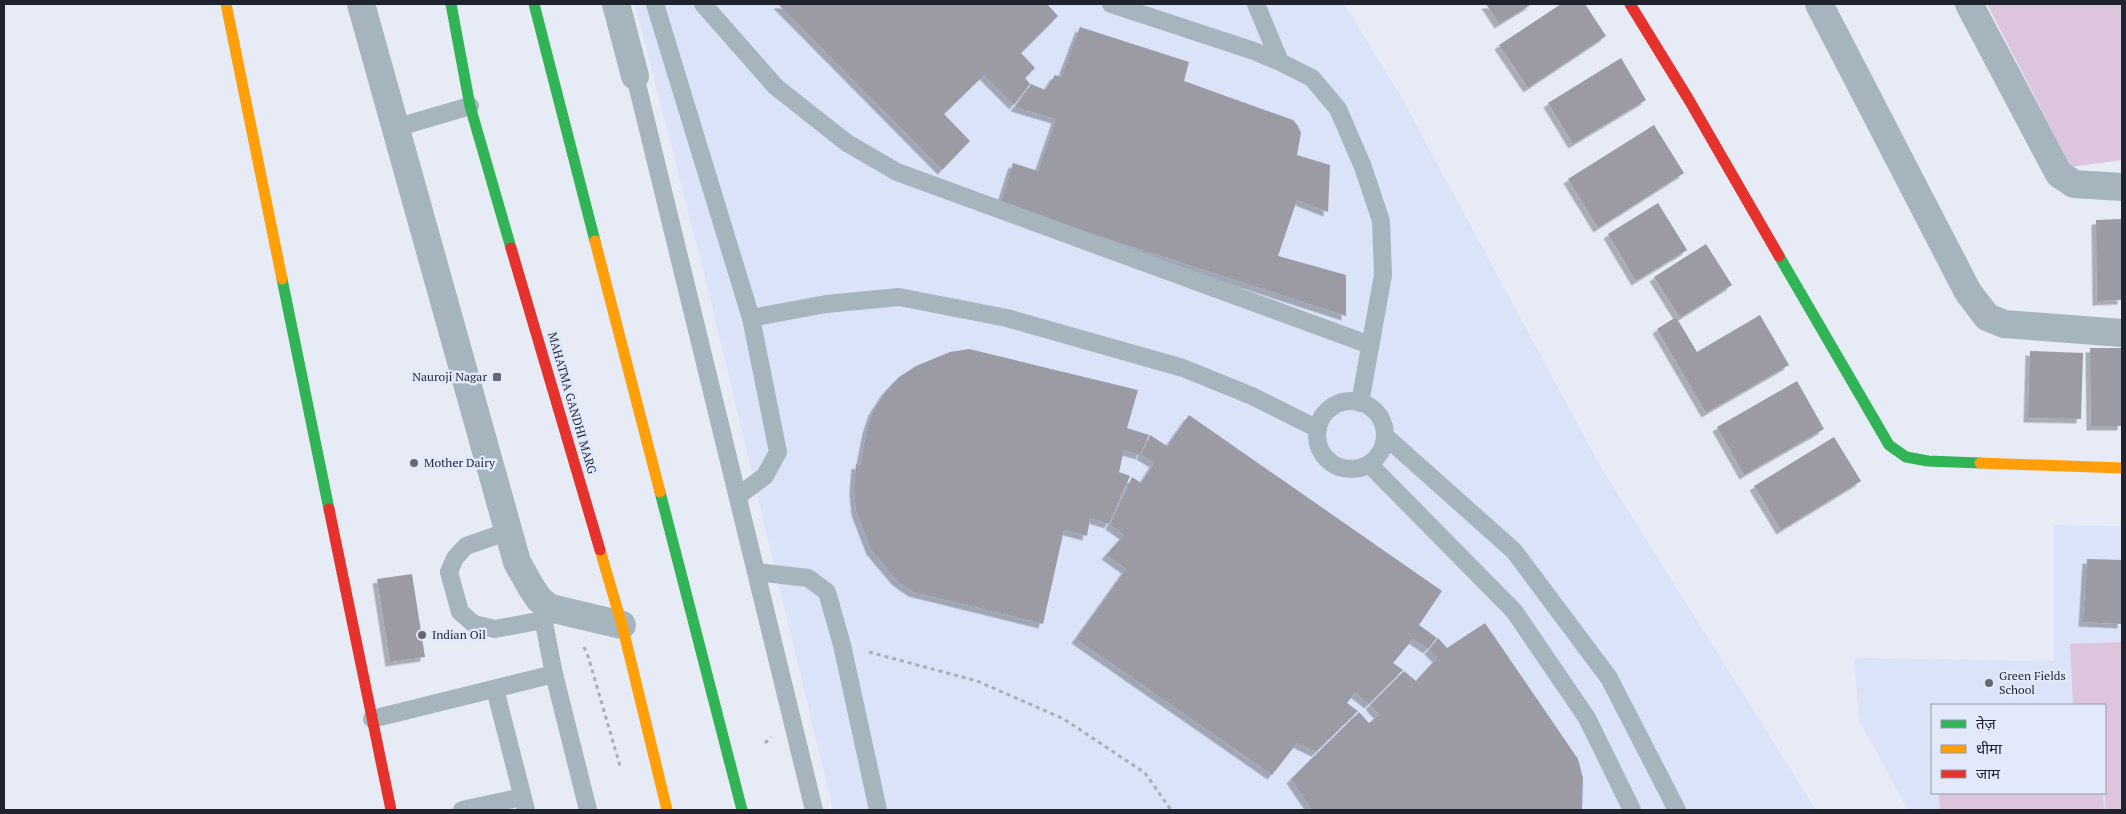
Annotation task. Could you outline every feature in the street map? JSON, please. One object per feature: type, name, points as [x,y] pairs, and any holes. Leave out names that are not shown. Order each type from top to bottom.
[{"type":"main road","points":[[226,4],[391,810]]},
{"type":"main road","name":"MAHATMA GANDHI MARG","points":[[451,4],[470,106],[622,625],[667,810]]},
{"type":"main road","points":[[534,4],[742,810]]},
{"type":"main road","points":[[1630,4],[1689,100],[1889,446],[1906,457],[1928,461],[2122,468]]},
{"type":"street","points":[[361,4],[517,562],[531,587],[550,610],[622,625]]},
{"type":"street","points":[[616,4],[635,76]]},
{"type":"street","points":[[1820,4],[1968,292],[1987,317],[2004,324],[2122,334]]},
{"type":"street","points":[[1969,4],[2059,174],[2074,184],[2122,187]]},
{"type":"lane","points":[[655,4],[752,318],[778,452],[765,476],[738,496]]},
{"type":"lane","points":[[703,4],[776,87],[847,143],[897,172],[1370,345]]},
{"type":"lane","points":[[1111,4],[1254,51],[1280,62],[1312,78],[1338,109],[1363,167],[1381,221],[1383,275],[1360,403]]},
{"type":"lane","points":[[1256,4],[1280,62]]},
{"type":"lane","points":[[635,76],[814,810]]},
{"type":"lane","points":[[395,128],[470,106]]},
{"type":"lane","points":[[752,318],[826,304],[899,297],[908,298],[1007,318],[1183,368],[1252,396],[1318,429]]},
{"type":"lane","points":[[1360,403],[1370,408],[1383,425],[1385,436],[1383,447],[1377,457],[1369,464],[1359,468],[1348,469],[1337,466],[1328,460],[1321,451],[1318,429],[1328,410],[1338,404],[1360,403]]},
{"type":"lane","points":[[1385,436],[1514,552],[1608,678],[1677,810]]},
{"type":"lane","points":[[1369,464],[1514,611],[1587,718],[1632,810]]},
{"type":"lane","points":[[509,531],[466,546],[455,558],[450,572],[460,612],[474,624],[495,629],[550,610],[554,674],[588,810]]},
{"type":"lane","points":[[757,572],[808,578],[827,592],[842,645],[878,810]]},
{"type":"lane","points":[[372,719],[554,674]]},
{"type":"lane","points":[[462,810],[524,804],[495,689]]},
{"type":"path","points":[[550,610],[588,656],[620,766]]},
{"type":"path","points":[[842,645],[977,681],[1064,719],[1145,773],[1171,810]]},
{"type":"shaded area","points":[[635,4],[1344,4],[1399,93],[1600,466],[1816,810],[833,810],[708,289]]},
{"type":"shaded area","points":[[1987,4],[2122,4],[2122,160],[2071,167]]},
{"type":"shaded area","name":"Green Fields School","points":[[2054,525],[2122,526],[2122,810],[1908,810],[1859,720],[1854,658],[2054,661]]},
{"type":"shaded area","points":[[2122,642],[2122,810],[2105,810],[2106,704],[2073,704],[2070,644]]},
{"type":"shaded area","points":[[1939,794],[2103,794],[2104,810],[1940,810]]},
{"type":"building","points":[[778,4],[1047,4],[1058,16],[1021,53],[1035,68],[1025,78],[1030,84],[1014,105],[984,75],[944,114],[970,141],[942,170]]},
{"type":"building","points":[[1486,4],[1532,4],[1499,24]]},
{"type":"building","points":[[1561,4],[1585,4],[1606,36],[1528,88],[1499,45]]},
{"type":"building","points":[[1080,27],[1189,62],[1184,81],[1293,120],[1301,133],[1297,155],[1330,165],[1328,212],[1297,200],[1278,256],[1346,275],[1346,316],[1000,204],[1013,163],[1038,171],[1056,119],[1015,107],[1031,84],[1045,90],[1055,75],[1061,77]]},
{"type":"building","points":[[1621,58],[1646,100],[1573,144],[1548,103]]},
{"type":"building","points":[[1654,125],[1684,173],[1598,228],[1568,179]]},
{"type":"building","points":[[1658,203],[1687,250],[1636,281],[1608,234]]},
{"type":"building","points":[[2122,219],[2122,300],[2097,301],[2096,220]]},
{"type":"building","points":[[1706,244],[1732,285],[1680,318],[1654,277]]},
{"type":"building","points":[[1760,315],[1789,365],[1706,413],[1657,329],[1676,317],[1697,352]]},
{"type":"building","points":[[2090,348],[2122,348],[2122,426],[2091,426]]},
{"type":"building","points":[[969,349],[1138,390],[1127,428],[1149,435],[1140,455],[1124,450],[1119,472],[1130,476],[1109,524],[1090,518],[1087,536],[1064,530],[1043,624],[913,592],[897,581],[871,550],[856,511],[854,489],[856,464],[860,465],[867,429],[873,411],[885,392],[899,377],[916,366],[950,352]]},
{"type":"building","points":[[2030,351],[2083,353],[2081,419],[2028,418]]},
{"type":"building","points":[[1797,381],[1824,429],[1744,475],[1717,427]]},
{"type":"building","points":[[1189,415],[1442,591],[1419,625],[1437,638],[1428,649],[1413,639],[1393,663],[1403,670],[1369,704],[1355,693],[1347,703],[1358,711],[1316,752],[1297,743],[1272,775],[1076,639],[1126,569],[1106,555],[1124,535],[1110,525],[1132,477],[1141,483],[1154,463],[1141,455],[1150,435],[1167,446]]},
{"type":"building","points":[[1834,437],[1861,481],[1781,530],[1754,486]]},
{"type":"building","points":[[2087,559],[2122,560],[2122,624],[2083,622]]},
{"type":"building","points":[[412,574],[425,657],[390,662],[377,579]]},
{"type":"building","points":[[1485,623],[1578,759],[1583,778],[1582,810],[1312,810],[1291,779],[1359,712],[1369,723],[1379,715],[1370,705],[1404,671],[1416,681],[1437,658],[1429,650],[1438,638],[1447,648]]},
{"type":"traffic: fast","points":[[451,4],[470,106],[511,248]]},
{"type":"traffic: fast","points":[[534,4],[595,241]]},
{"type":"traffic: fast","points":[[1779,256],[1889,445],[1906,457],[1928,461],[1980,463]]},
{"type":"traffic: fast","points":[[282,279],[329,509]]},
{"type":"traffic: fast","points":[[660,492],[742,810]]},
{"type":"traffic: slow","points":[[226,4],[282,279]]},
{"type":"traffic: slow","points":[[595,241],[660,492]]},
{"type":"traffic: slow","points":[[1980,463],[2122,468]]},
{"type":"traffic: slow","points":[[600,550],[622,625],[667,810]]},
{"type":"traffic: jam","points":[[1630,4],[1689,100],[1779,256]]},
{"type":"traffic: jam","points":[[511,248],[600,550]]},
{"type":"traffic: jam","points":[[329,509],[391,810]]},
{"type":"place","name":"Nauroji Nagar","points":[[497,377]]},
{"type":"place","name":"Mother Dairy","points":[[414,463]]},
{"type":"place","name":"Indian Oil","points":[[422,635]]},
{"type":"place","name":"Green Fields School","points":[[1989,683]]}]
